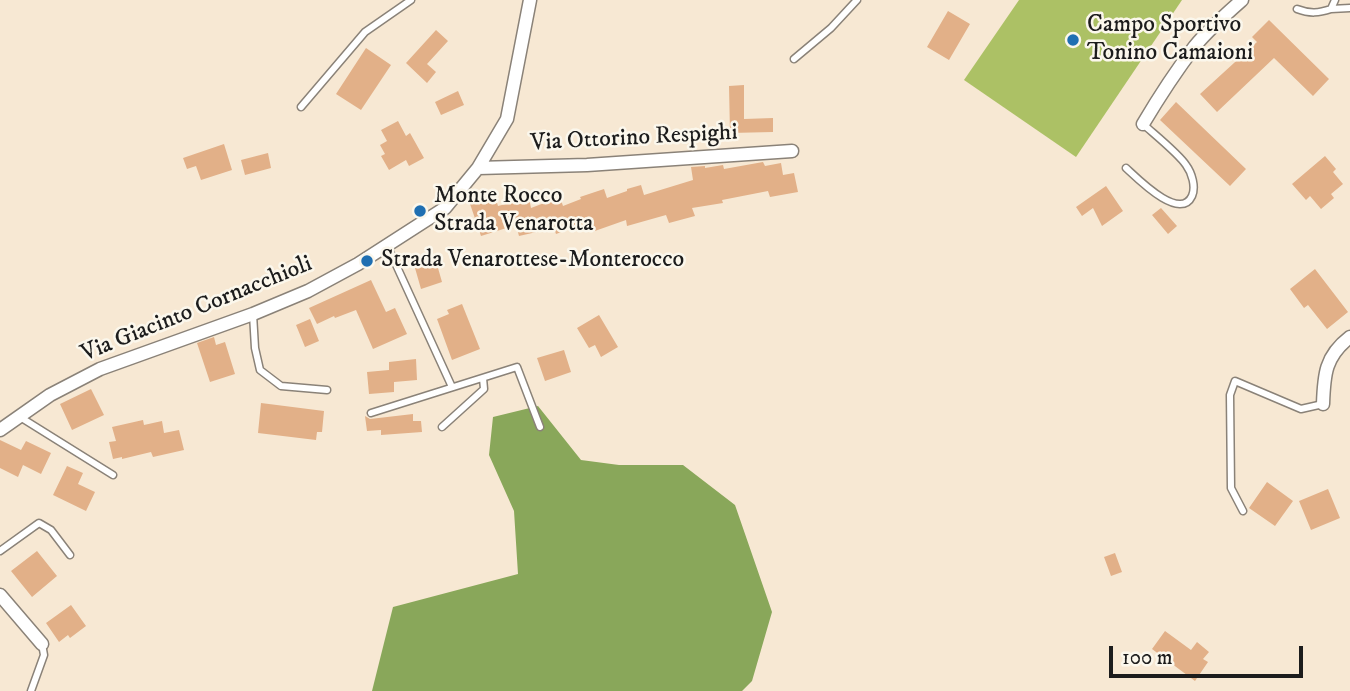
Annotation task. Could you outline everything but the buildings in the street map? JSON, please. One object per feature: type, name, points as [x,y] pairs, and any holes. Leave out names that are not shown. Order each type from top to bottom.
[{"type":"street","name":"Via Giacinto Cornacchioli","points":[[0,430],[50,395],[100,369],[253,314],[308,291],[358,264],[445,208],[478,168],[506,119],[530,0]]},
{"type":"street","points":[[1143,124],[1196,44],[1242,0]]},
{"type":"street","name":"Via Ottorino Respighi","points":[[478,168],[587,165],[792,151]]},
{"type":"street","points":[[1323,404],[1324,373],[1339,345],[1350,337]]},
{"type":"street","points":[[0,595],[42,644]]},
{"type":"lane","points":[[301,107],[365,32],[411,0]]},
{"type":"lane","points":[[793,59],[831,28],[856,0]]},
{"type":"lane","points":[[1331,9],[1335,0]]},
{"type":"lane","points":[[1297,9],[1313,13],[1350,8]]},
{"type":"lane","points":[[1126,168],[1153,192],[1177,204],[1185,204],[1194,193],[1193,180],[1186,164],[1143,124]]},
{"type":"lane","points":[[387,245],[452,387]]},
{"type":"lane","points":[[253,314],[255,348],[260,370],[281,386],[327,390]]},
{"type":"lane","points":[[371,412],[517,367],[540,427]]},
{"type":"lane","points":[[442,427],[484,389],[483,377]]},
{"type":"lane","points":[[1243,511],[1231,488],[1230,395],[1235,381],[1301,409],[1323,404]]},
{"type":"lane","points":[[19,416],[113,475]]},
{"type":"lane","points":[[0,551],[39,523],[51,530],[71,555]]},
{"type":"lane","points":[[31,691],[44,655],[42,644]]},
{"type":"green space","name":"Campo Sportivo Tonino Camaioni","points":[[1019,0],[1182,0],[1076,157],[964,80]]},
{"type":"green space","points":[[538,406],[581,460],[619,465],[683,465],[735,505],[772,612],[752,681],[742,691],[372,691],[393,607],[518,574],[514,511],[489,455],[493,417]]},
{"type":"place","name":"Campo Sportivo Tonino Camaioni","points":[[1073,40]]},
{"type":"place","name":"Monte Rocco Strada Venarotta","points":[[420,211]]},
{"type":"place","name":"Strada Venarottese-Monterocco","points":[[367,261]]}]
